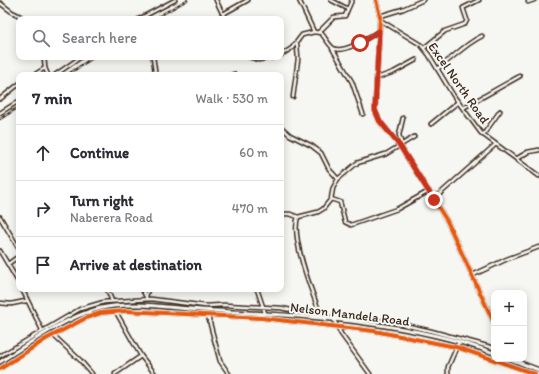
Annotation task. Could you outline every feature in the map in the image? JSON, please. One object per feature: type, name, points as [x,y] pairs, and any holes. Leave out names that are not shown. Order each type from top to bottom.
[{"type":"main road","points":[[376,0],[380,20],[375,110],[380,121],[401,146],[450,227],[491,316]]},
{"type":"main road","name":"Nelson Mandela Road","points":[[0,362],[76,317],[108,307],[130,306],[265,313],[381,325],[459,342],[491,352]]},
{"type":"main road","points":[[518,362],[539,370]]},
{"type":"street","points":[[145,16],[174,0]]},
{"type":"street","points":[[216,0],[223,14],[248,0]]},
{"type":"street","points":[[299,0],[314,32]]},
{"type":"street","points":[[331,0],[348,9]]},
{"type":"street","points":[[284,53],[297,43],[300,36],[319,32],[334,17],[345,16],[352,0]]},
{"type":"street","points":[[380,16],[403,9],[422,0]]},
{"type":"street","points":[[424,48],[445,31],[465,24],[467,20],[463,8],[479,0]]},
{"type":"street","points":[[528,2],[534,0]]},
{"type":"street","points":[[0,3],[21,16]]},
{"type":"street","name":"Excel North Road","points":[[380,20],[408,36],[424,48],[458,102],[483,135],[539,176]]},
{"type":"street","points":[[332,47],[339,49],[356,45],[379,31]]},
{"type":"street","points":[[319,32],[332,47],[352,82],[363,114]]},
{"type":"street","points":[[437,69],[456,56],[467,44],[482,36]]},
{"type":"street","points":[[293,97],[298,59],[297,43]]},
{"type":"street","points":[[44,60],[47,72]]},
{"type":"street","points":[[59,72],[77,60]]},
{"type":"street","points":[[153,60],[154,72]]},
{"type":"street","points":[[377,78],[394,72],[416,60]]},
{"type":"street","points":[[39,72],[45,68]]},
{"type":"street","points":[[463,108],[520,76]]},
{"type":"street","points":[[0,99],[16,86]]},
{"type":"street","points":[[431,124],[458,102]]},
{"type":"street","points":[[0,113],[16,103]]},
{"type":"street","points":[[483,135],[500,111]]},
{"type":"street","points":[[401,146],[400,135],[403,118]]},
{"type":"street","points":[[284,130],[290,136],[312,146],[321,153],[329,169],[338,179]]},
{"type":"street","points":[[284,214],[290,214],[298,217],[321,211],[331,198],[333,188],[338,179],[357,163],[386,154],[414,137]]},
{"type":"street","points":[[434,200],[496,144]]},
{"type":"street","points":[[516,159],[528,152],[539,150]]},
{"type":"street","points":[[331,198],[341,203],[345,222],[351,225],[397,209],[429,191]]},
{"type":"street","points":[[0,217],[16,244]]},
{"type":"street","points":[[298,217],[296,226],[298,246],[321,316]]},
{"type":"street","points":[[473,275],[499,262],[539,247]]},
{"type":"street","points":[[0,251],[16,278]]},
{"type":"street","points":[[8,264],[16,258]]},
{"type":"street","points":[[23,292],[26,301],[42,330]]},
{"type":"street","points":[[108,292],[112,301]]},
{"type":"street","points":[[143,292],[146,298]]},
{"type":"street","points":[[146,298],[147,292]]},
{"type":"street","points":[[258,292],[262,308],[265,313]]},
{"type":"street","points":[[0,356],[80,309],[112,301],[146,298],[206,306],[224,305],[295,310],[321,316],[386,321],[491,347]]},
{"type":"street","points":[[0,303],[11,304],[26,301]]},
{"type":"street","points":[[0,369],[53,335],[89,316],[135,311],[266,319],[380,332],[456,347],[535,374]]},
{"type":"street","points":[[116,312],[141,356],[155,374]]},
{"type":"street","points":[[208,316],[220,361],[228,374]]},
{"type":"street","points":[[334,320],[336,326],[370,374]]},
{"type":"street","points":[[53,335],[80,360],[92,374]]},
{"type":"street","points":[[448,374],[448,367],[459,342]]},
{"type":"street","points":[[115,374],[141,356]]},
{"type":"railway","points":[[159,16],[187,0]]},
{"type":"railway","points":[[72,72],[90,60]]},
{"type":"railway","points":[[0,119],[16,109]]},
{"type":"cycle path","points":[[376,0],[380,16],[375,110],[379,121],[400,146],[447,221],[491,316]]},
{"type":"cycle path","points":[[0,369],[46,339],[86,318],[101,313],[126,311],[261,318],[374,331],[456,347],[535,374]]},
{"type":"route","points":[[360,43],[379,31],[377,78],[374,98],[375,110],[384,128],[396,140],[434,200]]}]
